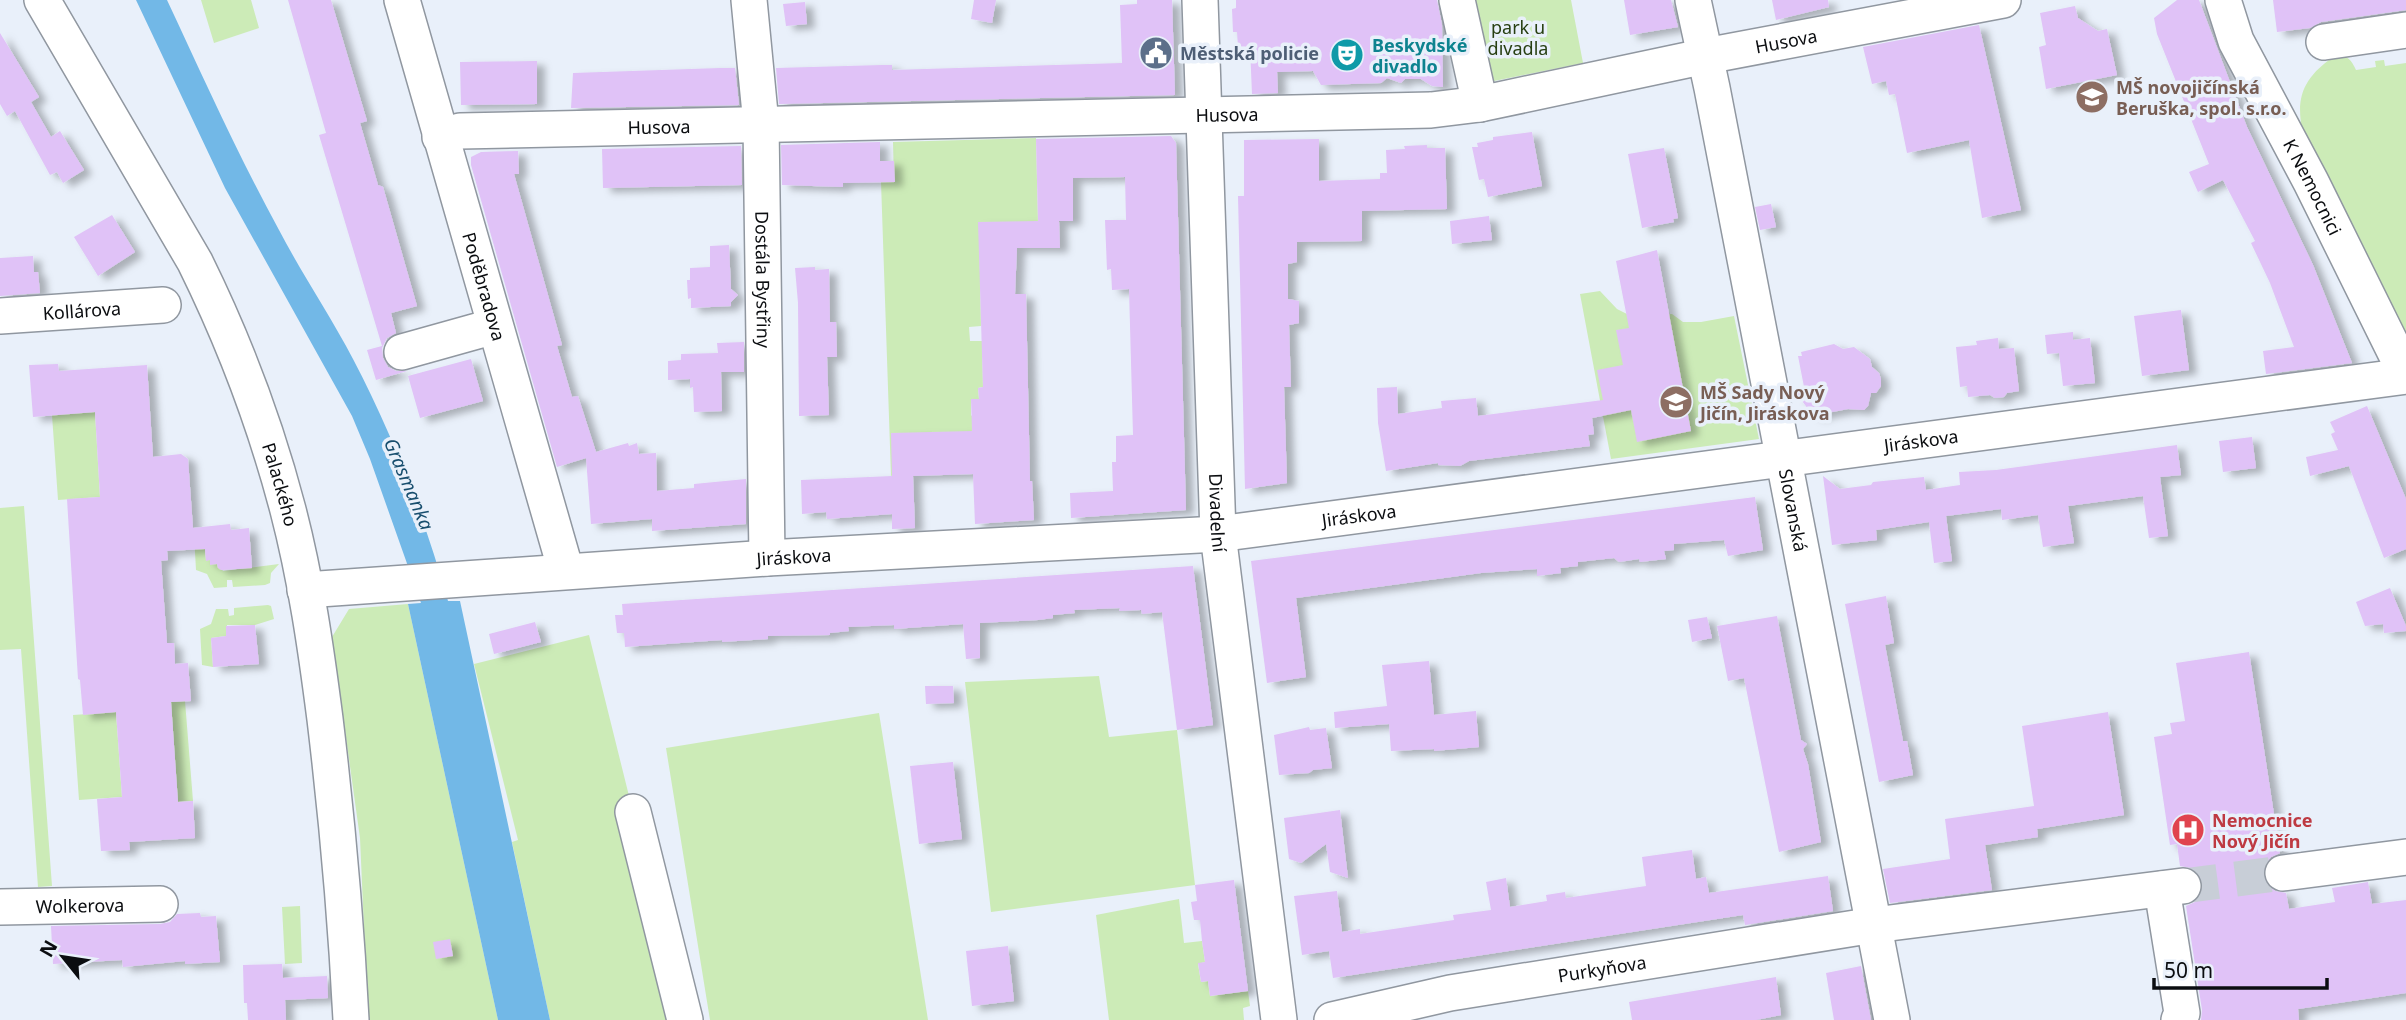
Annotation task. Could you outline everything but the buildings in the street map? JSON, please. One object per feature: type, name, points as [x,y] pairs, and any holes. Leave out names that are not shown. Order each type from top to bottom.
[{"type":"street","name":"Palackého","points":[[42,0],[215,301],[267,440],[288,509],[313,632],[339,836],[351,1020]]},
{"type":"street","name":"Poděbradova","points":[[401,0],[566,571]]},
{"type":"street","name":"Dostála Bystřiny","points":[[749,0],[761,124],[766,558]]},
{"type":"street","name":"Divadelní","points":[[1200,0],[1218,534],[1279,1020]]},
{"type":"street","points":[[1457,0],[1479,104]]},
{"type":"street","name":"Slovanská","points":[[1693,0],[1892,1020]]},
{"type":"street","name":"Husova","points":[[440,137],[460,131],[1431,110],[1479,104],[1706,56],[2003,0]]},
{"type":"street","name":"K Nemocnici","points":[[2223,0],[2236,41],[2311,182],[2406,375]]},
{"type":"street","points":[[2324,42],[2406,30]]},
{"type":"street","name":"Kollárova","points":[[0,316],[163,305]]},
{"type":"street","points":[[402,352],[495,326]]},
{"type":"street","name":"Jiráskova","points":[[305,590],[766,558],[1218,534],[2406,375]]},
{"type":"street","points":[[633,812],[685,1020]]},
{"type":"street","points":[[2283,873],[2406,857]]},
{"type":"street","name":"Purkyňova","points":[[1332,1020],[1452,1007],[1874,925],[2173,887],[2182,1013],[2179,1020]]},
{"type":"street","name":"Wolkerova","points":[[0,907],[160,904]]},
{"type":"green space","points":[[201,0],[251,0],[259,28],[214,43]]},
{"type":"green space","name":"park u divadla","points":[[1463,0],[1571,0],[1583,63],[1494,81],[1485,74]]},
{"type":"green space","points":[[2336,55],[2349,59],[2356,70],[2376,67],[2375,61],[2384,60],[2385,66],[2406,63],[2406,348],[2307,148],[2303,133],[2300,107],[2306,85],[2313,74]]},
{"type":"green space","points":[[1036,138],[1038,222],[979,222],[981,326],[969,327],[970,341],[982,341],[983,387],[978,388],[979,399],[971,400],[971,415],[984,431],[891,476],[881,182],[894,181],[893,142]]},
{"type":"green space","name":"MŠ Sady Nový Jičín, Jiráskova","points":[[1600,291],[1617,309],[1631,316],[1672,314],[1683,322],[1701,322],[1734,316],[1759,439],[1611,459],[1580,294]]},
{"type":"green space","points":[[95,412],[100,497],[58,500],[52,415]]},
{"type":"green space","points":[[24,506],[52,886],[38,887],[21,649],[0,650],[0,508]]},
{"type":"green space","points":[[194,534],[205,549],[206,560],[217,564],[223,571],[279,564],[271,573],[270,583],[233,587],[232,580],[227,580],[227,587],[214,588],[207,574],[196,570]]},
{"type":"green space","points":[[408,604],[498,1020],[368,1020],[360,838],[332,637],[349,609]]},
{"type":"green space","points":[[271,606],[274,619],[255,625],[227,625],[226,636],[211,638],[213,667],[202,665],[200,629],[211,624],[216,609],[228,609],[229,616],[234,615],[234,608]]},
{"type":"green space","points":[[589,635],[633,812],[672,1020],[550,1020],[512,842],[518,840],[474,664]]},
{"type":"green space","points":[[1099,676],[1109,737],[1177,730],[1195,885],[991,912],[965,682]]},
{"type":"green space","points":[[185,701],[193,801],[178,802],[171,702]]},
{"type":"green space","points":[[116,712],[122,797],[79,800],[73,715]]},
{"type":"green space","points":[[879,713],[928,1020],[710,1020],[666,748]]},
{"type":"green space","points":[[1179,899],[1184,943],[1202,941],[1205,962],[1198,964],[1201,982],[1208,981],[1210,996],[1248,991],[1250,1006],[1243,1008],[1244,1020],[1109,1020],[1096,915]]},
{"type":"green space","points":[[300,906],[302,963],[285,964],[282,907]]},
{"type":"water","points":[[136,0],[167,0],[264,202],[368,388],[418,508],[448,601],[460,601],[550,1020],[498,1020],[408,604],[421,603],[370,459],[352,416],[225,188]]},
{"type":"tunnel","points":[[2183,886],[2283,873]]},
{"type":"place","name":"Městská policie","points":[[1156,53]]},
{"type":"place","name":"Beskydské divadlo","points":[[1347,55]]},
{"type":"place","name":"MŠ novojičínská Beruška, spol. s.r.o.","points":[[2092,97]]},
{"type":"place","name":"MŠ Sady Nový Jičín, Jiráskova","points":[[1676,402]]},
{"type":"place","name":"Nemocnice Nový Jičín","points":[[2188,830]]},
{"type":"water label","name":"Grasmanka","points":[[409,484]]}]
